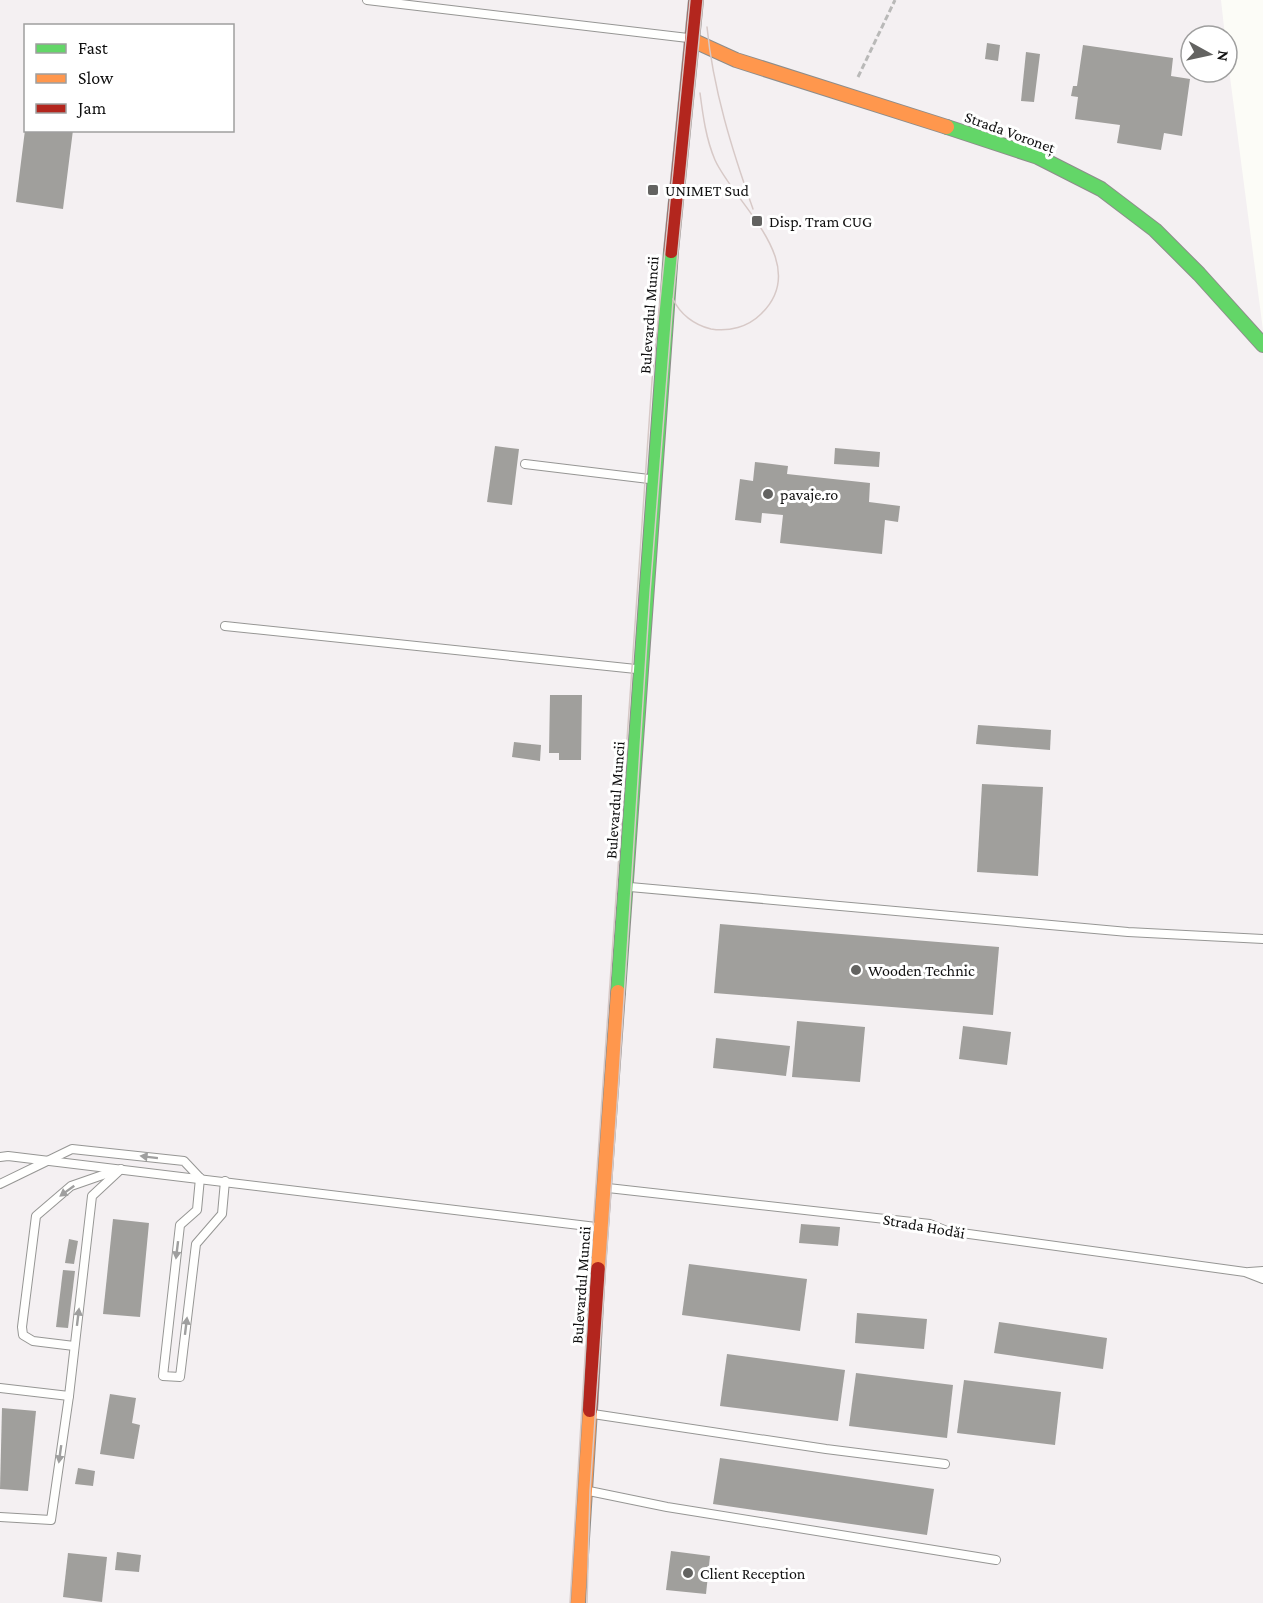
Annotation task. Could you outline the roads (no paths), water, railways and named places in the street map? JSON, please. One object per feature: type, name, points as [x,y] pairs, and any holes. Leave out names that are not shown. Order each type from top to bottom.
[{"type":"main road","name":"Bulevardul Muncii","points":[[578,1603],[603,1188],[640,670],[671,249],[696,0]]},
{"type":"main road","name":"Strada Voroneț","points":[[692,40],[736,60],[1038,158],[1101,189],[1155,230],[1199,274],[1263,345]]},
{"type":"lane","points":[[367,0],[692,40]]},
{"type":"lane","points":[[525,464],[654,480]]},
{"type":"lane","points":[[225,626],[640,670]]},
{"type":"lane","points":[[625,887],[1128,932],[1263,939]]},
{"type":"lane","points":[[0,1184],[45,1160],[72,1149],[184,1161],[200,1178]]},
{"type":"lane","points":[[0,1157],[8,1156],[200,1178],[601,1228]]},
{"type":"lane","points":[[0,1517],[51,1520],[69,1396],[92,1196],[121,1169]]},
{"type":"lane","points":[[74,1346],[33,1341],[23,1335],[22,1327],[36,1216],[71,1186],[121,1169]]},
{"type":"lane","points":[[200,1178],[196,1210],[180,1225],[162,1376],[180,1377],[196,1244],[222,1214],[225,1181]]},
{"type":"lane","name":"Strada Hodăi","points":[[603,1188],[930,1224],[947,1231],[1245,1272],[1263,1271]]},
{"type":"lane","name":"Strada Hodăi","points":[[1245,1272],[1263,1279]]},
{"type":"lane","points":[[0,1388],[69,1396]]},
{"type":"lane","points":[[589,1414],[945,1464]]},
{"type":"lane","points":[[584,1490],[667,1507],[996,1560]]},
{"type":"tram line","points":[[570,1603],[593,1227],[652,381],[690,0]]},
{"type":"tram line","points":[[587,1603],[590,1491],[650,593],[673,301],[703,0]]},
{"type":"tram line","points":[[707,27],[724,119],[753,209]]},
{"type":"tram line","points":[[673,299],[693,322],[711,329],[731,329],[744,325],[761,314],[775,295],[779,275],[775,255],[765,235],[715,160],[707,136],[700,93]]},
{"type":"place","name":"UNIMET Sud","points":[[653,190]]},
{"type":"place","name":"Disp. Tram CUG","points":[[757,221]]},
{"type":"place","name":"pavaje.ro","points":[[768,494]]},
{"type":"place","name":"Wooden Technic","points":[[856,970]]},
{"type":"place","name":"Client Reception","points":[[688,1573]]}]
